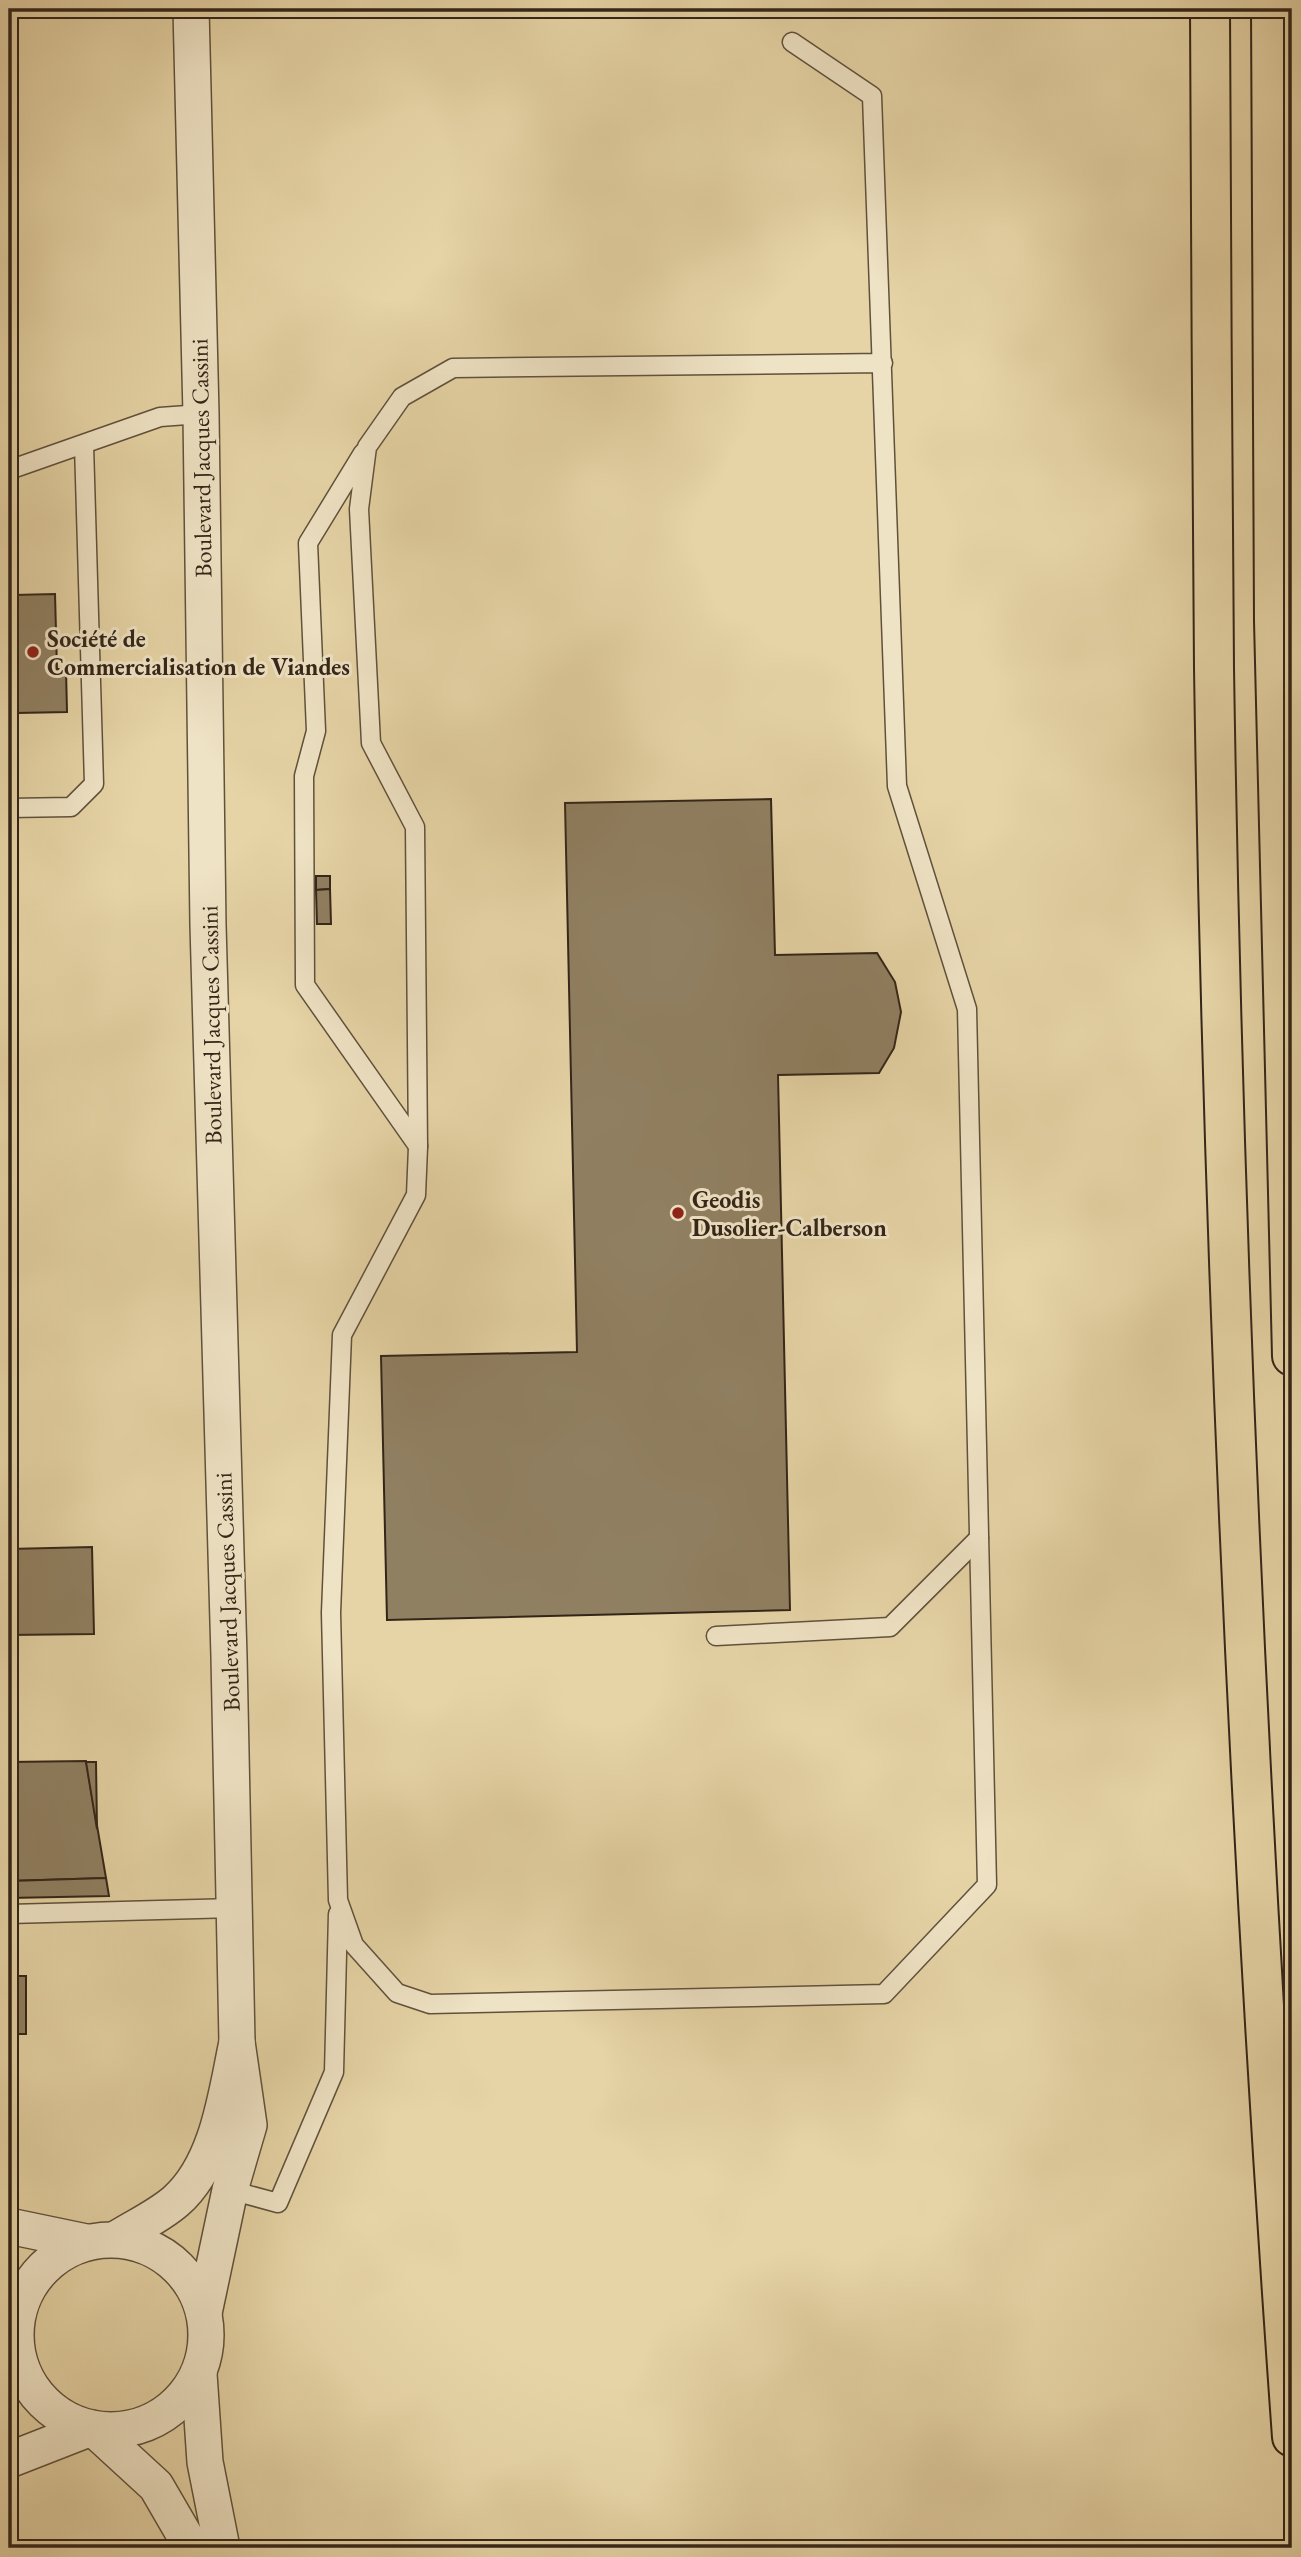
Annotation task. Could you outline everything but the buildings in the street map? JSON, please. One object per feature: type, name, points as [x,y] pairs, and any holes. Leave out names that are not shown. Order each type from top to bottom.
[{"type":"highway","points":[[1210,9],[1214,654],[1222,993],[1244,1630],[1275,2194],[1292,2437]]},
{"type":"highway","points":[[1271,9],[1274,621],[1292,1356]]},
{"type":"street","name":"Boulevard Jacques Cassini","points":[[191,9],[201,415],[208,925],[237,2042],[249,2125],[230,2190],[204,2313]]},
{"type":"street","name":"Boulevard Jacques Cassini","points":[[101,2240],[176,2201],[205,2162],[221,2123],[237,2042]]},
{"type":"street","points":[[9,2226],[146,2246],[172,2261],[192,2284],[204,2313],[207,2344],[199,2374],[205,2462],[222,2548]]},
{"type":"street","points":[[101,2240],[59,2253],[37,2272],[22,2297],[12,2339],[24,2377],[40,2400],[65,2419],[93,2429],[127,2430],[157,2419],[181,2400],[199,2374]]},
{"type":"street","points":[[9,2460],[93,2429]]},
{"type":"street","points":[[93,2429],[156,2486],[192,2548]]},
{"type":"lane","points":[[338,1900],[354,1945],[397,1993],[430,2004],[884,1994],[987,1885],[967,1009],[897,786],[872,96],[792,42]]},
{"type":"lane","points":[[418,1147],[305,985],[304,776],[316,731],[308,542],[367,447],[402,397],[453,368],[883,363]]},
{"type":"lane","points":[[9,470],[160,416],[201,415]]},
{"type":"lane","points":[[9,808],[71,807],[94,784],[84,445]]},
{"type":"lane","points":[[230,2190],[278,2203],[334,2072],[338,1900],[331,1613],[342,1335],[416,1195],[418,1147],[415,827],[371,743],[359,509],[367,447]]},
{"type":"lane","points":[[716,1636],[890,1627],[979,1538]]},
{"type":"lane","points":[[9,1914],[234,1908]]},
{"type":"place","name":"Société de Commercialisation de Viandes","points":[[33,652]]},
{"type":"place","name":"Geodis Dusolier-Calberson","points":[[678,1213]]}]
